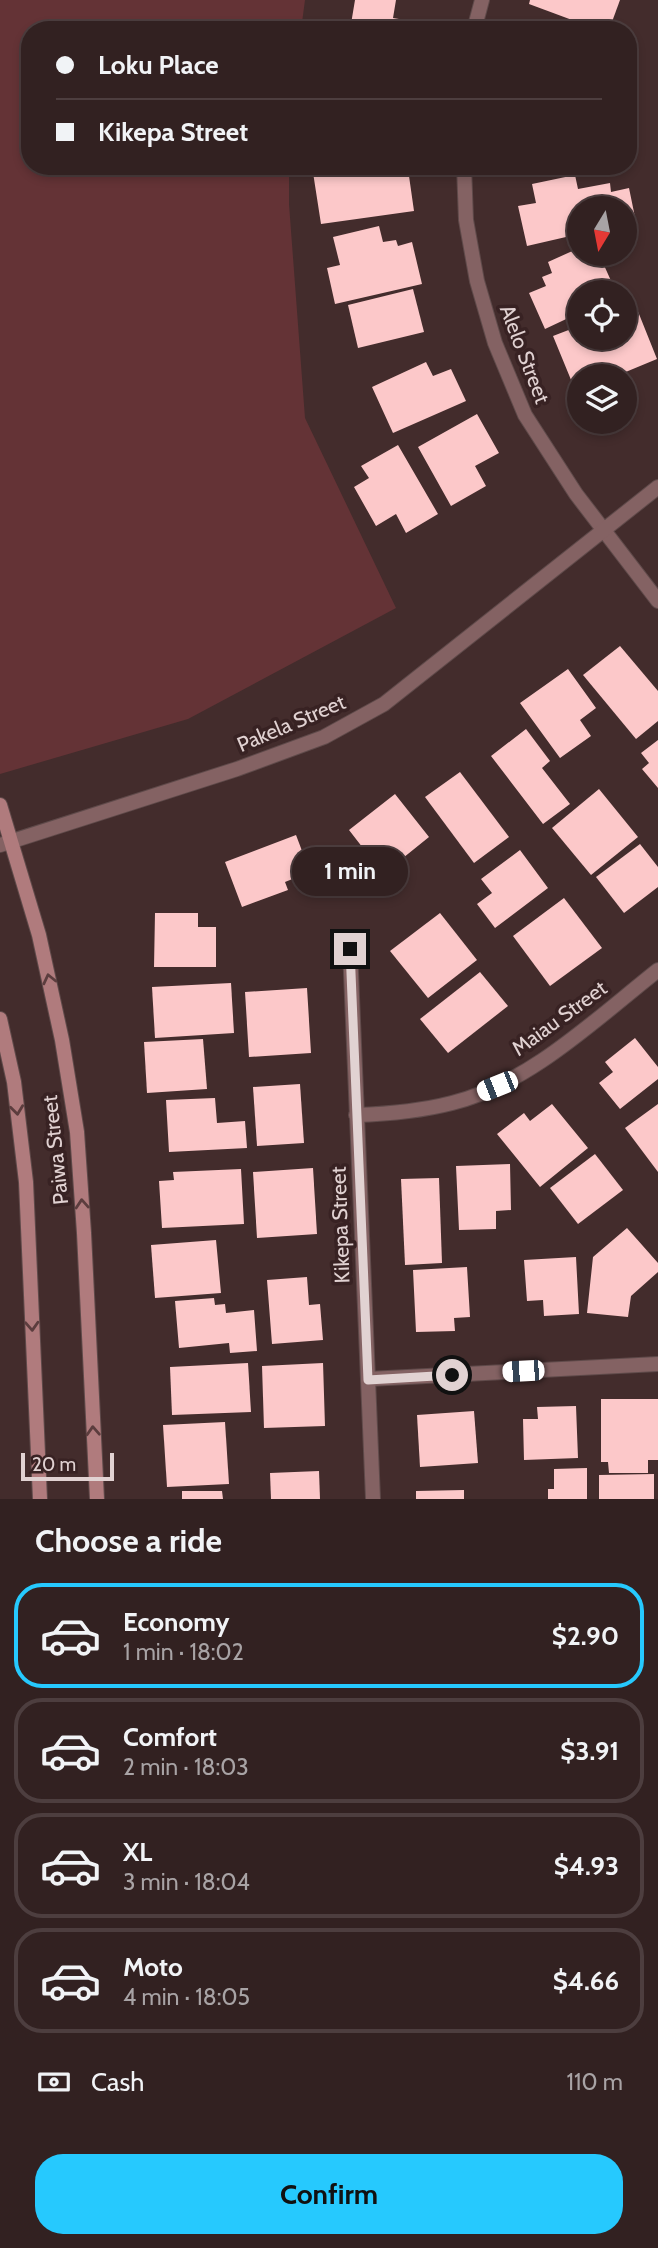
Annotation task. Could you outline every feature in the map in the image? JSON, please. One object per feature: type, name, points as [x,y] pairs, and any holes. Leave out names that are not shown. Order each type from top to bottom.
[{"type":"street","points":[[476,21],[482,0]]},
{"type":"street","name":"Alelo Street","points":[[465,175],[468,233],[477,281],[495,343],[525,415],[576,494],[658,601]]},
{"type":"street","name":"Pakela Street","points":[[6,843],[237,769],[324,737],[384,704],[658,487]]},
{"type":"street","name":"Paiwa Street","points":[[0,805],[6,843],[39,935],[62,1040],[77,1132],[97,1499]]},
{"type":"street","name":"Kikepa Street","points":[[350,949],[373,1499]]},
{"type":"street","name":"Maiau Street","points":[[356,1115],[391,1114],[453,1103],[497,1086],[548,1056],[658,970]]},
{"type":"street","name":"Paiwa Street","points":[[0,1019],[14,1082],[26,1182],[40,1499]]},
{"type":"street","points":[[368,1380],[658,1364]]},
{"type":"shaded area","points":[[0,0],[305,0],[302,21],[21,21],[21,175],[289,175],[305,418],[396,608],[188,719],[0,774]]},
{"type":"building","points":[[355,0],[396,0],[393,18],[411,21],[352,21]]},
{"type":"building","points":[[530,0],[620,0],[612,21],[575,21],[529,4]]},
{"type":"building","points":[[313,175],[409,176],[414,211],[321,224]]},
{"type":"building","points":[[575,175],[578,189],[610,183],[611,192],[629,188],[631,196],[567,196],[567,237],[527,246],[518,206],[536,203],[532,184]]},
{"type":"building","points":[[379,226],[383,242],[396,240],[398,246],[412,242],[422,284],[335,304],[327,268],[340,265],[333,237]]},
{"type":"building","points":[[567,253],[567,266],[604,266],[611,280],[567,280],[567,319],[545,329],[529,293],[546,286],[542,277],[552,273],[548,262]]},
{"type":"building","points":[[413,289],[424,332],[358,348],[348,305]]},
{"type":"building","points":[[637,309],[657,359],[637,367],[637,364],[567,364],[567,370],[553,336],[567,331],[567,350],[637,350]]},
{"type":"building","points":[[426,362],[433,376],[451,369],[466,401],[393,433],[372,387]]},
{"type":"building","points":[[477,414],[499,453],[475,466],[486,486],[451,506],[418,447]]},
{"type":"building","points":[[398,445],[438,514],[406,533],[396,514],[376,526],[354,487],[369,478],[361,466]]},
{"type":"building","points":[[620,646],[658,691],[658,721],[636,739],[583,675]]},
{"type":"building","points":[[568,669],[596,708],[580,720],[591,736],[560,758],[520,703]]},
{"type":"building","points":[[526,729],[550,761],[542,768],[570,804],[543,824],[491,756]]},
{"type":"building","points":[[658,740],[658,788],[642,769],[649,763],[641,753]]},
{"type":"building","points":[[460,772],[509,837],[474,863],[425,797]]},
{"type":"building","points":[[599,789],[638,837],[591,875],[552,828]]},
{"type":"building","points":[[395,794],[429,837],[398,862],[387,850],[373,861],[349,830]]},
{"type":"building","points":[[296,835],[310,872],[285,882],[288,890],[242,907],[225,862]]},
{"type":"building","points":[[640,844],[658,867],[658,887],[624,913],[596,877]]},
{"type":"building","points":[[520,850],[548,888],[495,928],[477,904],[492,893],[481,879]]},
{"type":"building","points":[[564,898],[602,948],[550,986],[513,936]]},
{"type":"building","points":[[155,913],[198,913],[198,927],[216,927],[216,967],[154,967]]},
{"type":"building","points":[[440,913],[477,960],[428,998],[390,951]]},
{"type":"building","points":[[480,972],[508,1006],[448,1053],[420,1019]]},
{"type":"building","points":[[231,983],[234,1033],[155,1038],[152,987]]},
{"type":"building","points":[[307,988],[311,1053],[249,1057],[245,992]]},
{"type":"building","points":[[635,1038],[658,1067],[658,1079],[620,1109],[599,1083],[613,1072],[605,1062]]},
{"type":"building","points":[[203,1039],[207,1089],[147,1093],[144,1042]]},
{"type":"building","points":[[300,1084],[304,1143],[257,1146],[253,1087]]},
{"type":"building","points":[[215,1098],[217,1123],[245,1121],[247,1148],[169,1152],[166,1100]]},
{"type":"building","points":[[552,1104],[588,1148],[540,1187],[497,1134],[524,1113],[530,1121]]},
{"type":"building","points":[[658,1104],[658,1172],[625,1128]]},
{"type":"building","points":[[595,1154],[623,1190],[578,1224],[550,1188]]},
{"type":"building","points":[[510,1164],[511,1210],[496,1211],[496,1229],[459,1230],[456,1166]]},
{"type":"building","points":[[313,1168],[317,1234],[257,1238],[253,1172]]},
{"type":"building","points":[[241,1169],[244,1224],[162,1228],[159,1181],[174,1180],[173,1172]]},
{"type":"building","points":[[439,1178],[442,1263],[405,1265],[401,1179]]},
{"type":"building","points":[[627,1228],[658,1263],[658,1272],[631,1296],[628,1317],[587,1313],[593,1257]]},
{"type":"building","points":[[216,1240],[221,1293],[155,1298],[151,1245]]},
{"type":"building","points":[[576,1257],[579,1314],[544,1316],[543,1300],[527,1301],[524,1260]]},
{"type":"building","points":[[467,1267],[470,1317],[454,1318],[455,1331],[416,1332],[413,1270]]},
{"type":"building","points":[[307,1277],[309,1305],[320,1304],[323,1340],[272,1344],[267,1280]]},
{"type":"building","points":[[214,1298],[215,1305],[225,1304],[226,1313],[254,1310],[257,1351],[230,1353],[229,1343],[179,1348],[175,1301]]},
{"type":"building","points":[[248,1363],[251,1412],[172,1415],[170,1367]]},
{"type":"building","points":[[323,1363],[325,1426],[264,1428],[262,1366]]},
{"type":"building","points":[[601,1399],[658,1399],[658,1460],[648,1460],[648,1473],[609,1473],[608,1462],[601,1462]]},
{"type":"building","points":[[576,1406],[578,1458],[524,1460],[523,1419],[538,1419],[537,1407]]},
{"type":"building","points":[[474,1411],[478,1463],[420,1467],[417,1415]]},
{"type":"building","points":[[225,1422],[229,1484],[167,1487],[163,1425]]},
{"type":"building","points":[[587,1468],[587,1499],[548,1499],[548,1489],[554,1489],[554,1469]]},
{"type":"building","points":[[319,1471],[320,1499],[271,1499],[270,1473]]},
{"type":"building","points":[[654,1474],[654,1499],[599,1499],[599,1475]]},
{"type":"building","points":[[464,1490],[464,1499],[416,1499],[416,1491]]},
{"type":"building","points":[[182,1491],[222,1491],[223,1499],[182,1499]]},
{"type":"route","points":[[350,949],[368,1380],[452,1375]]}]
